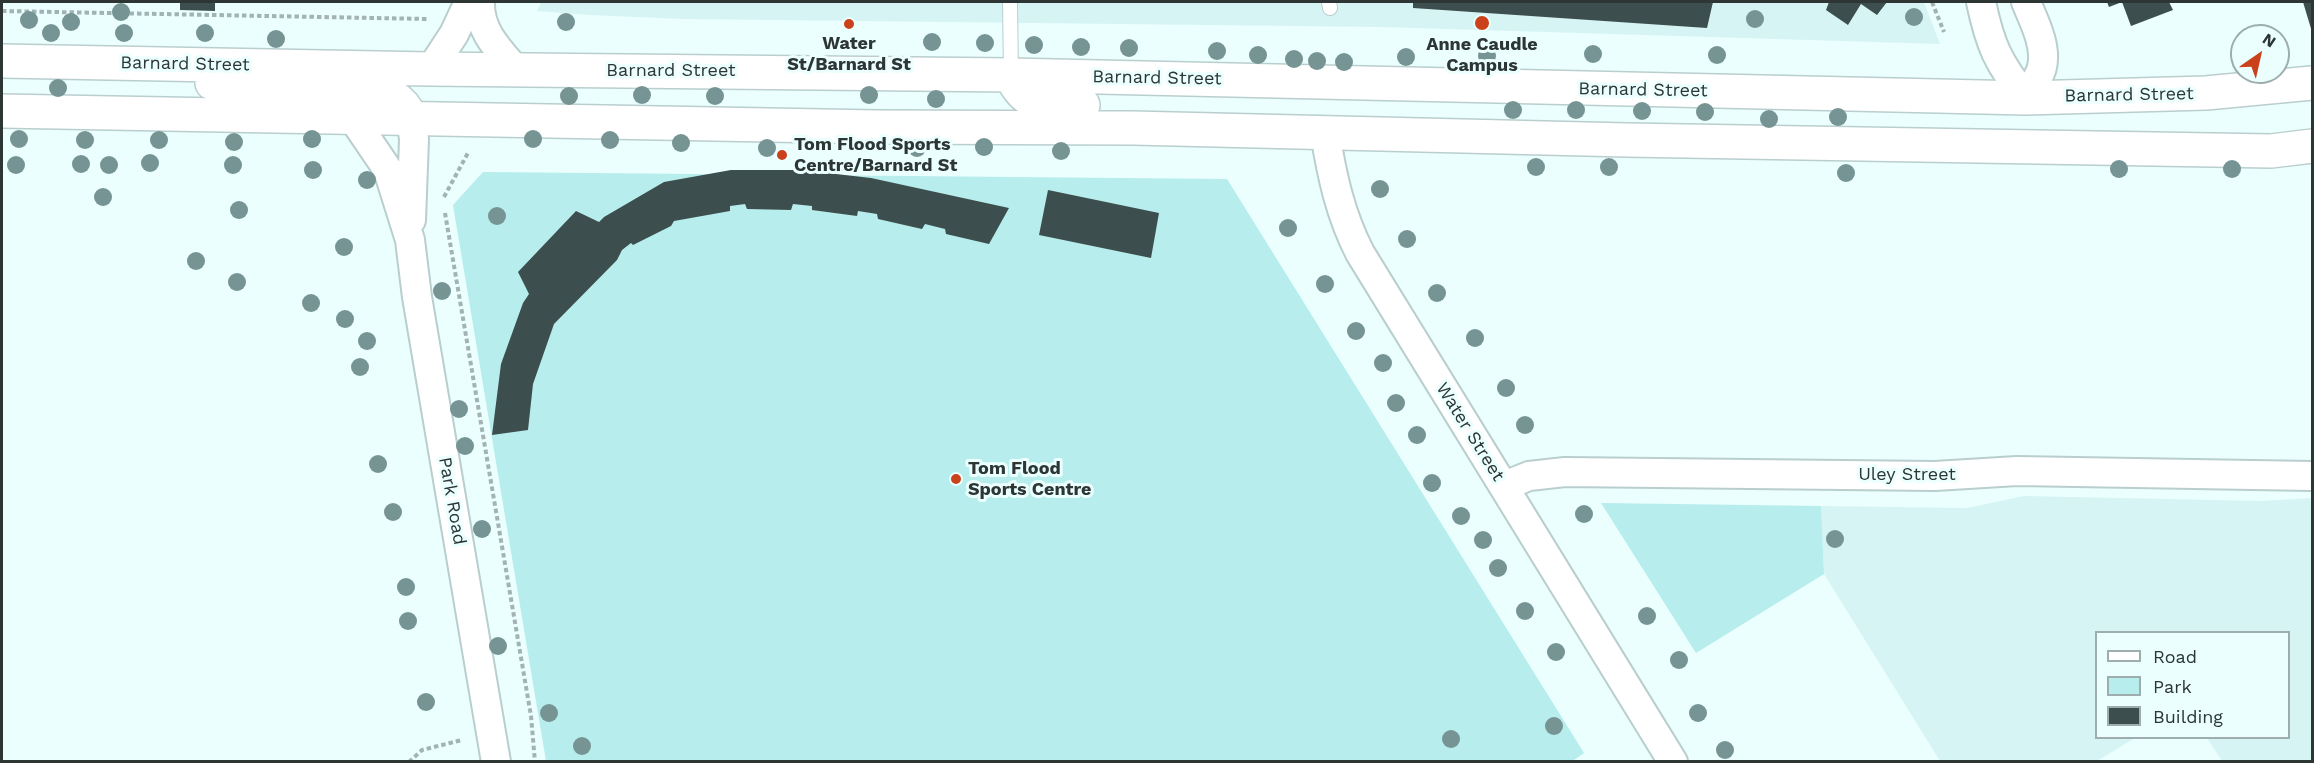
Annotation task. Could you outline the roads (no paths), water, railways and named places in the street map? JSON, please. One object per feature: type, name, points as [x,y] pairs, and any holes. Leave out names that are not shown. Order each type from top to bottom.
[{"type":"main road","name":"Barnard Street","points":[[2,61],[430,69],[1011,75],[2026,98],[2206,93],[2313,83]]},
{"type":"main road","points":[[71,62],[163,77],[260,89],[368,91],[394,97],[405,104],[411,118]]},
{"type":"main road","points":[[1011,75],[1016,86],[1025,96],[1040,105],[1087,105],[1099,108],[1133,128]]},
{"type":"main road","name":"Water Street","points":[[1319,81],[1325,133]]},
{"type":"main road","points":[[2026,98],[2026,146]]},
{"type":"main road","points":[[10,109],[878,127],[1133,128],[2271,151],[2313,146]]},
{"type":"street","points":[[430,69],[454,34],[469,2]]},
{"type":"street","points":[[480,2],[480,15],[489,37],[515,69]]},
{"type":"street","points":[[1981,2],[1988,36],[1998,59],[2005,72],[2026,98],[2042,68],[2043,53],[2026,2]]},
{"type":"street","name":"Park Road","points":[[352,117],[388,170],[410,240]]},
{"type":"street","name":"Park Road","points":[[411,118],[414,159],[410,240],[417,297],[496,762]]},
{"type":"street","name":"Water Street","points":[[1325,133],[1338,204],[1355,245],[1673,762]]},
{"type":"street","name":"Uley Street","points":[[1504,486],[1536,474],[1575,472],[1935,476],[2017,471],[2313,476]]},
{"type":"lane","points":[[1010,2],[1011,75]]},
{"type":"place","name":"Anne Caudle Campus","points":[[1482,23]]},
{"type":"place","name":"Water St/Barnard St","points":[[849,24]]},
{"type":"place","name":"Tom Flood Sports Centre/Barnard St","points":[[782,155]]},
{"type":"place","name":"Tom Flood Sports Centre","points":[[956,479]]}]
